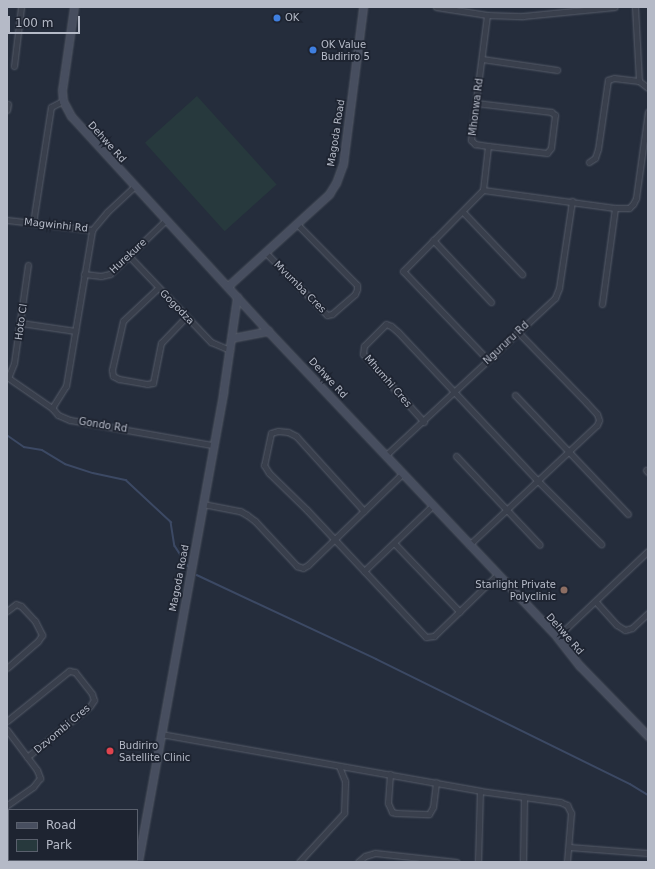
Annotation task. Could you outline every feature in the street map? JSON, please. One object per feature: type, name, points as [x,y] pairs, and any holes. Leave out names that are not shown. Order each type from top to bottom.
[{"type":"street","points":[[14,66],[21,7]]},
{"type":"street","points":[[33,223],[51,107],[54,104],[63,101],[62,90],[74,7]]},
{"type":"street","name":"Magoda Road","points":[[228,286],[329,194],[340,176],[343,164],[363,7]]},
{"type":"street","points":[[436,7],[487,15],[523,16],[564,10],[615,7]]},
{"type":"street","points":[[635,7],[639,82]]},
{"type":"street","name":"Mhonwa Rd","points":[[483,190],[488,146],[475,144],[471,140],[487,15]]},
{"type":"street","points":[[482,59],[556,70]]},
{"type":"street","points":[[590,162],[595,158],[598,149],[607,82],[614,78],[639,82],[648,88]]},
{"type":"street","name":"Dehwe Rd","points":[[63,101],[71,116],[134,187],[497,575],[557,637],[580,666],[648,736]]},
{"type":"street","points":[[476,103],[551,112],[555,115],[551,148],[547,153],[488,146]]},
{"type":"street","points":[[488,360],[404,273],[404,269],[463,212],[483,190],[615,208],[629,208],[634,202],[648,112]]},
{"type":"street","name":"Magwinhi Rd","points":[[7,220],[92,230],[107,212],[134,187]]},
{"type":"street","name":"Ngururu Rd","points":[[386,455],[424,422],[553,300],[557,293],[572,201]]},
{"type":"street","points":[[602,304],[615,208]]},
{"type":"street","points":[[463,212],[522,274]]},
{"type":"street","name":"Hurekure","points":[[84,274],[107,275],[166,220]]},
{"type":"street","name":"Mvumba Cres","points":[[266,253],[327,314],[332,314],[355,294],[357,285],[297,224]]},
{"type":"street","points":[[52,408],[66,386],[92,230]]},
{"type":"street","points":[[433,240],[491,302]]},
{"type":"street","name":"Gogodza","points":[[129,256],[211,342],[230,350]]},
{"type":"street","name":"Hoto Cl","points":[[8,378],[14,363],[21,323],[28,264]]},
{"type":"street","points":[[158,288],[123,321],[112,370],[113,376],[119,379],[147,384],[153,383],[161,343],[186,317]]},
{"type":"street","name":"Magoda Road","points":[[138,862],[230,350],[237,297]]},
{"type":"street","points":[[21,323],[75,331]]},
{"type":"street","name":"Mhumhi Cres","points":[[424,422],[363,354],[364,346],[386,324],[398,332],[455,392]]},
{"type":"street","points":[[232,338],[268,331]]},
{"type":"street","points":[[469,545],[598,423],[599,417],[586,402],[518,332]]},
{"type":"street","name":"Gondo Rd","points":[[8,378],[52,408],[58,415],[70,420],[212,445]]},
{"type":"street","points":[[455,392],[537,480],[601,544]]},
{"type":"street","points":[[515,394],[567,451],[628,514]]},
{"type":"street","points":[[364,511],[296,436],[288,432],[278,431],[271,433],[265,457],[264,465],[266,470],[334,539],[426,637],[434,636],[497,575]]},
{"type":"street","points":[[456,456],[540,545]]},
{"type":"street","points":[[203,504],[240,511],[247,514],[300,567],[308,565],[403,473]]},
{"type":"street","points":[[364,571],[433,505]]},
{"type":"street","points":[[394,543],[460,612]]},
{"type":"street","points":[[557,637],[596,602],[648,551]]},
{"type":"street","points":[[596,602],[617,625],[625,630],[632,628],[648,613]]},
{"type":"street","points":[[7,611],[16,604],[19,605],[35,621],[42,635],[38,641],[7,668]]},
{"type":"street","name":"Dzvombi Cres","points":[[7,721],[69,671],[75,672],[92,694],[94,700],[90,706],[27,758]]},
{"type":"street","points":[[7,730],[39,773],[39,780],[7,806]]},
{"type":"street","points":[[161,734],[480,791],[560,802],[566,805],[571,813],[567,862]]},
{"type":"street","points":[[299,862],[344,813],[346,781],[338,766]]},
{"type":"street","points":[[390,774],[388,803],[392,812],[396,813],[429,814],[433,807],[436,782]]},
{"type":"street","points":[[478,862],[480,791]]},
{"type":"street","points":[[523,862],[524,797]]},
{"type":"street","points":[[569,847],[648,853]]},
{"type":"street","points":[[358,862],[365,856],[375,853],[457,862]]},
{"type":"green space","points":[[197,96],[277,184],[225,231],[145,143]]},
{"type":"waterway","points":[[7,435],[24,447],[42,450],[65,464],[93,473],[126,480],[171,522],[175,546],[188,566]]},
{"type":"waterway","points":[[197,575],[376,659],[630,784],[648,795]]},
{"type":"place","name":"OK","points":[[277,18]]},
{"type":"place","name":"OK Value Budiriro 5","points":[[313,50]]},
{"type":"place","name":"Starlight Private Polyclinic","points":[[564,590]]},
{"type":"place","name":"Budiriro Satellite Clinic","points":[[110,751]]}]
